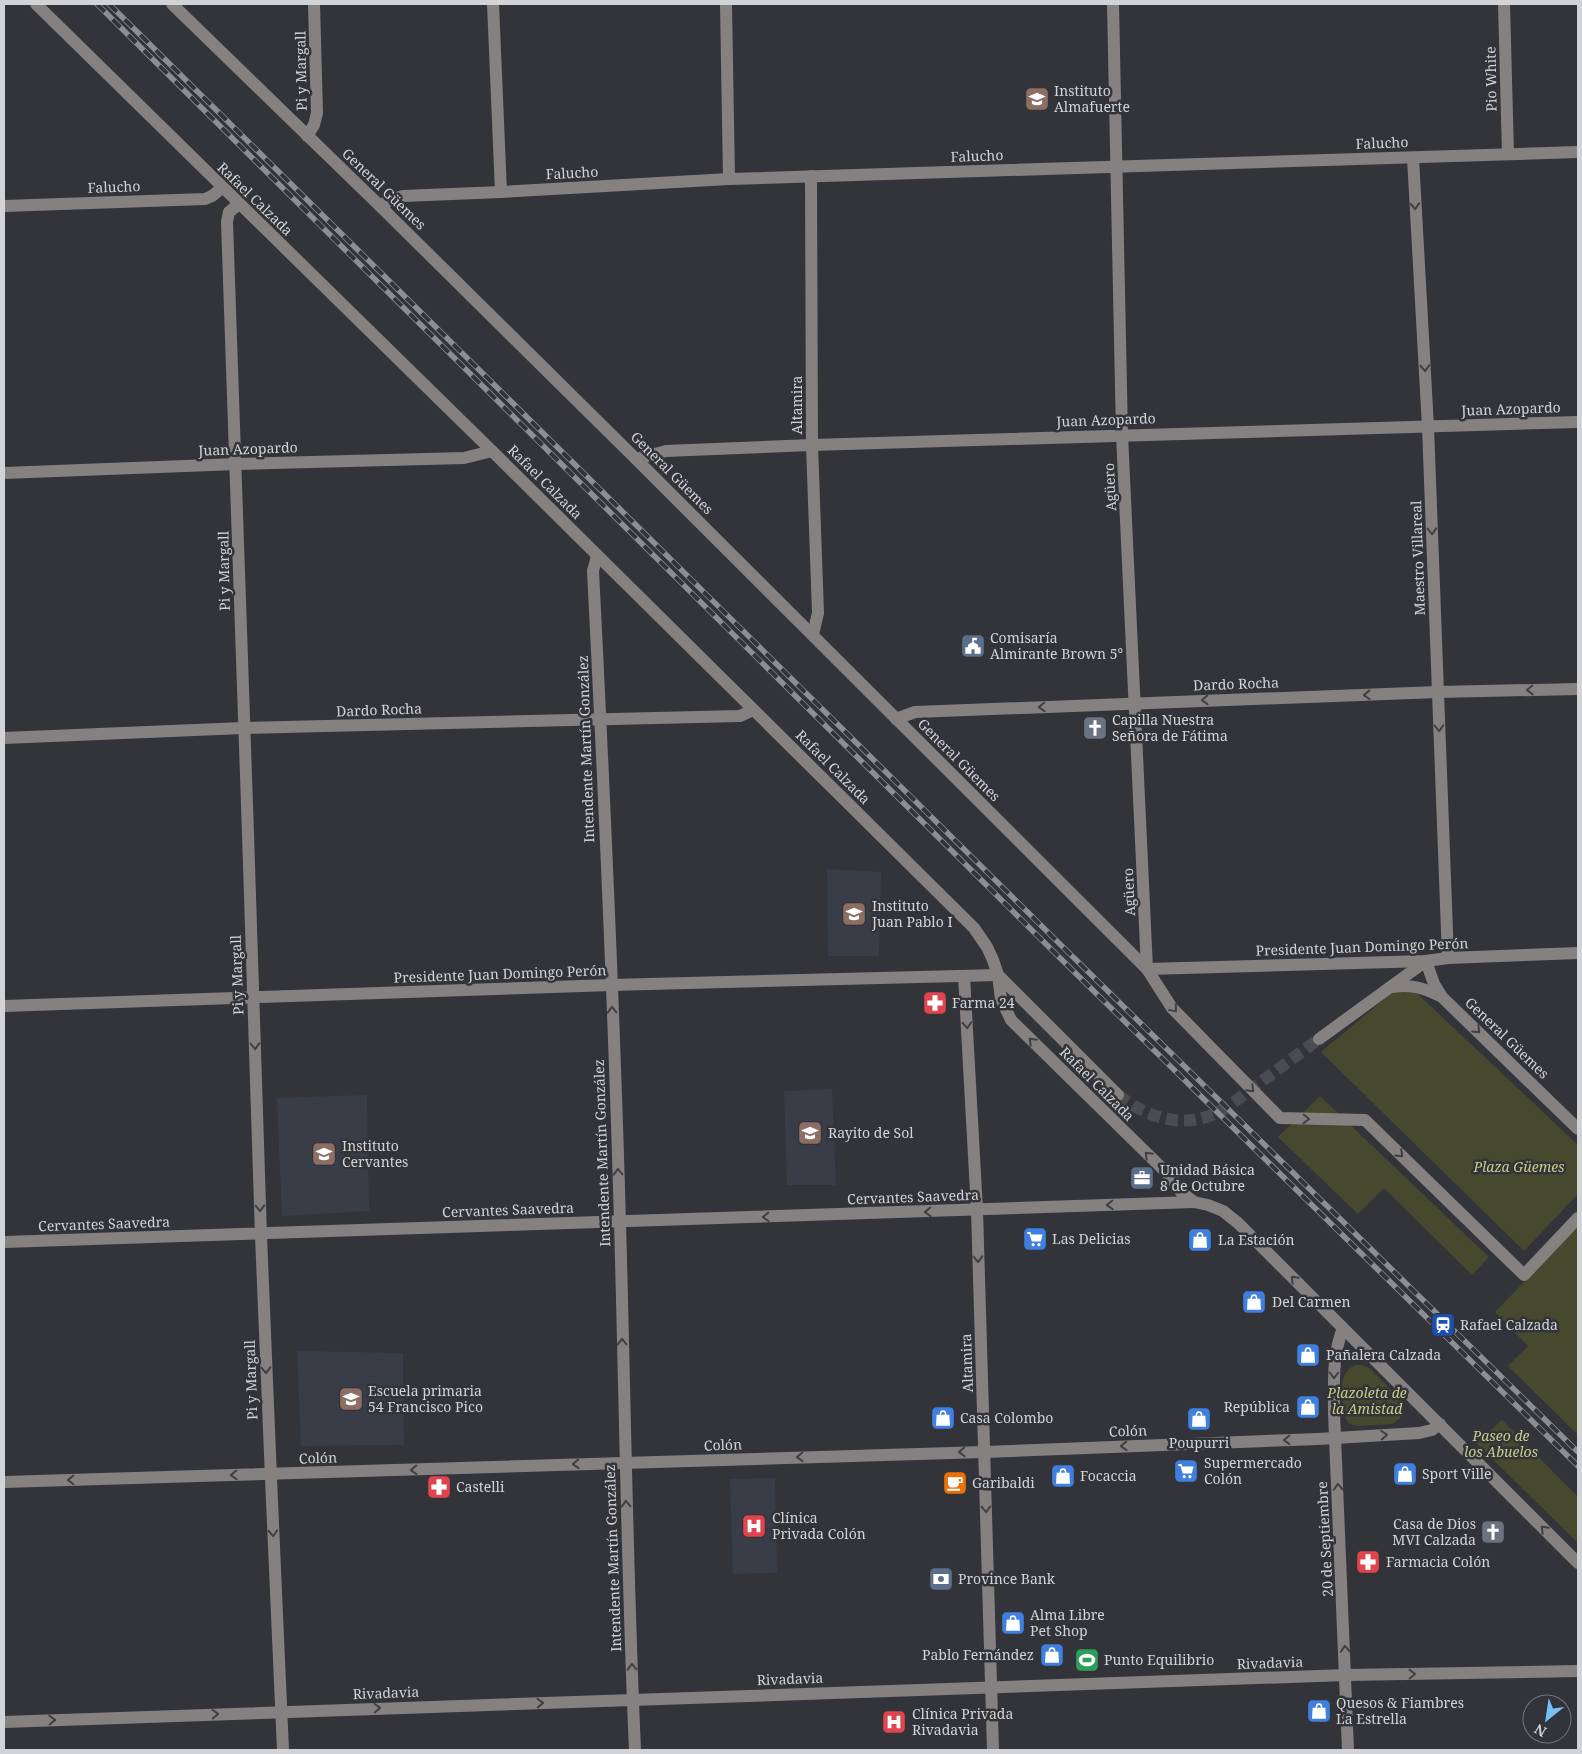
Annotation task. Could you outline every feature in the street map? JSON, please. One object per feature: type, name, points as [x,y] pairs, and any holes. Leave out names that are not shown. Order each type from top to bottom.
[{"type":"street","name":"Rafael Calzada","points":[[36,4],[492,451],[974,928],[987,947],[998,975],[1001,999],[1011,1020],[1172,1178],[1181,1192],[1194,1202],[1208,1205],[1223,1212],[1238,1223],[1578,1563]]},
{"type":"street","name":"General Güemes","points":[[172,4],[380,206],[813,634],[1147,968],[1172,1008],[1280,1118],[1365,1120],[1524,1275],[1578,1218]]},
{"type":"street","name":"Pi y Margall","points":[[308,136],[314,125],[317,113],[314,4]]},
{"type":"street","points":[[492,4],[502,192]]},
{"type":"street","points":[[726,4],[729,179]]},
{"type":"street","name":"Agüero","points":[[1113,4],[1122,435],[1147,968]]},
{"type":"street","name":"Pio White","points":[[1504,4],[1508,154]]},
{"type":"street","name":"Falucho","points":[[380,206],[402,196],[729,179],[1578,152]]},
{"type":"street","name":"Maestro Villareal","points":[[1412,158],[1428,427],[1448,958]]},
{"type":"street","name":"Altamira","points":[[811,176],[812,445],[818,612],[813,634]]},
{"type":"street","name":"Falucho","points":[[4,206],[205,199],[222,188]]},
{"type":"street","name":"Pi y Margall","points":[[239,204],[229,212],[227,222],[237,464],[261,1233],[283,1750]]},
{"type":"street","name":"Juan Azopardo","points":[[636,459],[666,451],[812,445],[1578,422]]},
{"type":"street","name":"Juan Azopardo","points":[[4,473],[464,458],[492,451]]},
{"type":"street","name":"Intendente Martín González","points":[[597,556],[593,571],[620,1221],[625,1463],[636,1750]]},
{"type":"street","name":"Dardo Rocha","points":[[896,719],[915,712],[1438,692],[1578,689]]},
{"type":"street","name":"Dardo Rocha","points":[[4,738],[244,728],[740,716],[753,710]]},
{"type":"street","name":"Presidente Juan Domingo Perón","points":[[1147,968],[1426,961],[1448,958],[1578,953]]},
{"type":"street","name":"General Güemes","points":[[1426,961],[1434,984],[1442,997],[1578,1129]]},
{"type":"street","points":[[1319,1039],[1426,961]]},
{"type":"street","points":[[998,975],[1118,1095]]},
{"type":"street","name":"Presidente Juan Domingo Perón","points":[[4,1006],[611,985],[998,975]]},
{"type":"street","name":"Altamira","points":[[964,976],[977,1210],[993,1750]]},
{"type":"street","points":[[1389,988],[1406,985],[1424,988],[1442,997]]},
{"type":"street","name":"Cervantes Saavedra","points":[[4,1242],[1194,1202]]},
{"type":"street","name":"20 de Septiembre","points":[[1343,1328],[1334,1358],[1335,1438],[1348,1750]]},
{"type":"street","name":"Colón","points":[[4,1482],[984,1452],[1335,1438],[1420,1433],[1432,1430],[1440,1424]]},
{"type":"street","name":"Rivadavia","points":[[4,1722],[1346,1675],[1578,1671]]},
{"type":"shaded area","name":"Instituto Juan Pablo I","points":[[827,869],[881,872],[879,956],[828,956]]},
{"type":"shaded area","name":"Rayito de Sol","points":[[832,1089],[836,1185],[787,1185],[784,1091]]},
{"type":"shaded area","name":"Instituto Cervantes","points":[[367,1095],[369,1211],[282,1216],[277,1098]]},
{"type":"shaded area","name":"Escuela primaria 54 Francisco Pico","points":[[297,1351],[403,1353],[404,1445],[301,1446]]},
{"type":"shaded area","name":"Clínica Privada Colón","points":[[775,1478],[777,1573],[733,1574],[730,1479]]},
{"type":"green space","name":"Plaza Güemes","points":[[1405,982],[1578,1145],[1578,1194],[1524,1251],[1321,1052]]},
{"type":"green space","points":[[1320,1096],[1489,1257],[1472,1275],[1384,1188],[1358,1214],[1278,1137]]},
{"type":"green space","points":[[1578,1226],[1578,1435],[1508,1366],[1528,1346],[1495,1312]]},
{"type":"green space","name":"Plazoleta de la Amistad","points":[[1355,1365],[1369,1368],[1401,1399],[1403,1414],[1398,1420],[1392,1424],[1358,1426],[1349,1424],[1344,1414],[1342,1386],[1345,1374]]},
{"type":"green space","name":"Paseo de los Abuelos","points":[[1502,1420],[1578,1497],[1578,1543],[1476,1443]]},
{"type":"tunnel","points":[[1118,1095],[1155,1116],[1182,1121],[1210,1116],[1232,1104],[1319,1039]]},
{"type":"railway","points":[[97,4],[1058,956],[1578,1466]]},
{"type":"railway","points":[[109,4],[1070,954],[1578,1452]]},
{"type":"place","name":"Instituto Almafuerte","points":[[1037,99]]},
{"type":"place","name":"Comisaría Almirante Brown 5°","points":[[973,646]]},
{"type":"place","name":"Capilla Nuestra Señora de Fátima","points":[[1095,728]]},
{"type":"place","name":"Instituto Juan Pablo I","points":[[854,914]]},
{"type":"place","name":"Farma 24","points":[[935,1003]]},
{"type":"place","name":"Rayito de Sol","points":[[810,1133]]},
{"type":"place","name":"Instituto Cervantes","points":[[324,1154]]},
{"type":"place","name":"Unidad Básica 8 de Octubre","points":[[1142,1178]]},
{"type":"place","name":"Las Delicias","points":[[1035,1239]]},
{"type":"place","name":"La Estación","points":[[1200,1240]]},
{"type":"place","name":"Del Carmen","points":[[1254,1302]]},
{"type":"place","name":"Rafael Calzada","points":[[1443,1325]]},
{"type":"place","name":"Pañalera Calzada","points":[[1308,1355]]},
{"type":"place","name":"Escuela primaria 54 Francisco Pico","points":[[351,1399]]},
{"type":"place","name":"República","points":[[1308,1407]]},
{"type":"place","name":"Casa Colombo","points":[[943,1418]]},
{"type":"place","name":"Poupurri","points":[[1199,1419]]},
{"type":"place","name":"Supermercado Colón","points":[[1186,1471]]},
{"type":"place","name":"Sport Ville","points":[[1405,1474]]},
{"type":"place","name":"Focaccia","points":[[1063,1476]]},
{"type":"place","name":"Garibaldi","points":[[955,1483]]},
{"type":"place","name":"Castelli","points":[[439,1487]]},
{"type":"place","name":"Clínica Privada Colón","points":[[754,1526]]},
{"type":"place","name":"Casa de Dios MVI Calzada","points":[[1493,1532]]},
{"type":"place","name":"Farmacia Colón","points":[[1368,1562]]},
{"type":"place","name":"Province Bank","points":[[941,1579]]},
{"type":"place","name":"Alma Libre Pet Shop","points":[[1013,1623]]},
{"type":"place","name":"Pablo Fernández","points":[[1052,1655]]},
{"type":"place","name":"Punto Equilibrio","points":[[1087,1660]]},
{"type":"place","name":"Quesos & Fiambres La Estrella","points":[[1319,1711]]},
{"type":"place","name":"Clínica Privada Rivadavia","points":[[894,1722]]}]
